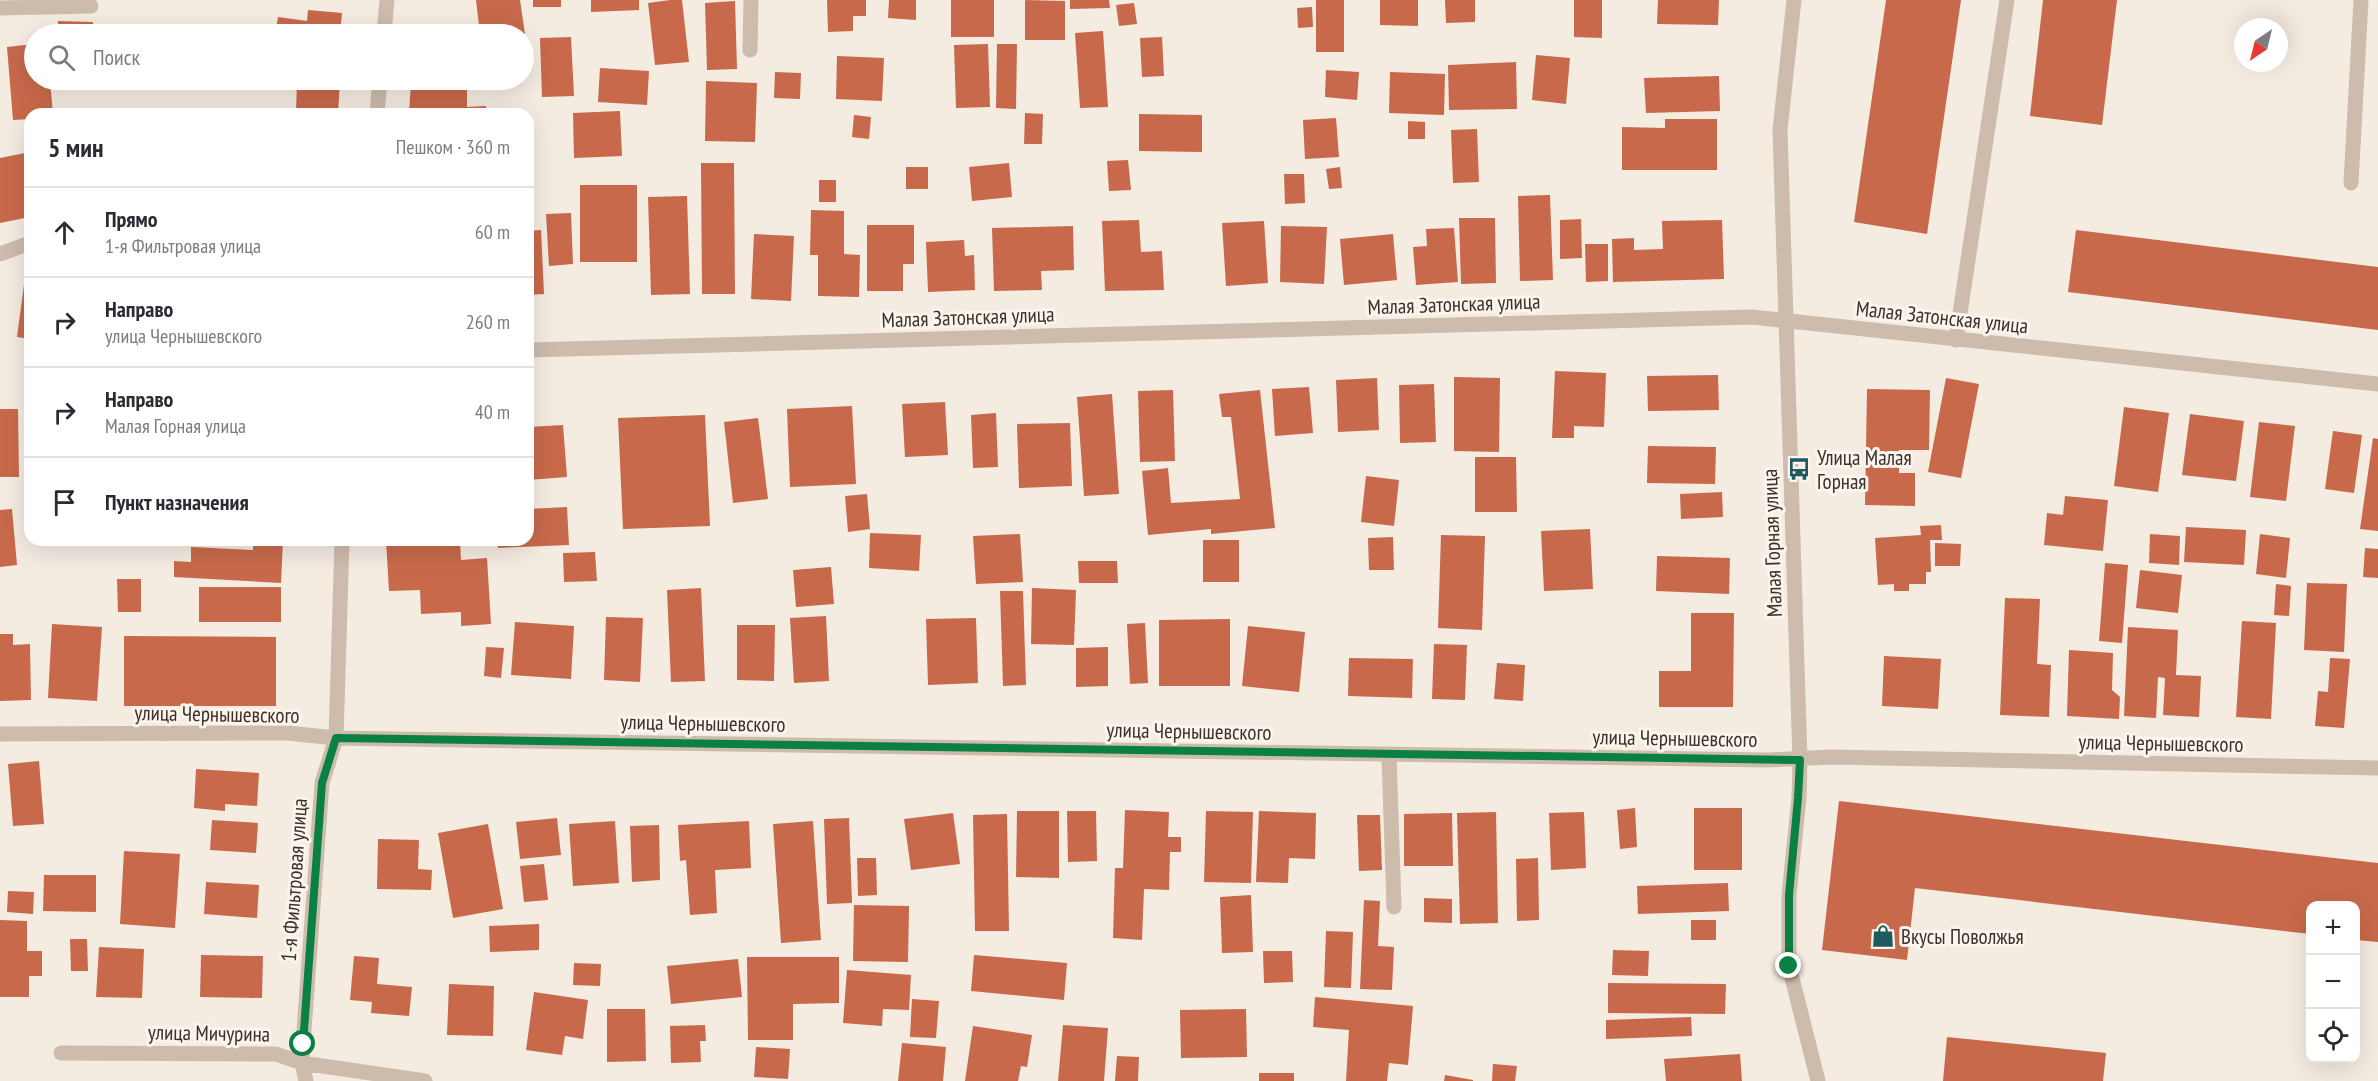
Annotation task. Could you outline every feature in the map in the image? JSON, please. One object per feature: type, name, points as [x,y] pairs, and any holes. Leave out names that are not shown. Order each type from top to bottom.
[{"type":"street","points":[[385,24],[387,0]]},
{"type":"street","points":[[750,0],[750,50]]},
{"type":"street","name":"Малая Горная улица","points":[[1794,0],[1780,130],[1800,760],[1789,895],[1789,966],[1818,1081]]},
{"type":"street","points":[[1956,340],[2007,0]]},
{"type":"street","points":[[2351,183],[2361,0]]},
{"type":"street","points":[[0,8],[91,6]]},
{"type":"street","points":[[378,108],[379,90]]},
{"type":"street","points":[[0,254],[24,245]]},
{"type":"street","name":"Малая Затонская улица","points":[[534,350],[1752,317],[2378,384]]},
{"type":"street","name":"1-я Фильтровая улица","points":[[306,1081],[302,1063],[322,783],[336,738],[342,546]]},
{"type":"street","name":"улица Чернышевского","points":[[0,734],[287,733],[336,738],[1389,755],[1800,760],[1831,757],[2378,768]]},
{"type":"street","points":[[1389,755],[1394,907]]},
{"type":"street","name":"улица Мичурина","points":[[61,1053],[276,1054],[302,1063],[425,1081]]},
{"type":"building","points":[[476,0],[520,0],[524,24],[479,24]]},
{"type":"building","points":[[533,0],[561,0],[561,7],[533,7]]},
{"type":"building","points":[[591,0],[639,0],[639,10],[591,12]]},
{"type":"building","points":[[682,0],[689,62],[655,65],[648,3]]},
{"type":"building","points":[[827,0],[866,0],[866,16],[853,16],[853,31],[828,32]]},
{"type":"building","points":[[889,0],[916,0],[916,20],[888,18]]},
{"type":"building","points":[[951,0],[994,0],[994,37],[951,37]]},
{"type":"building","points":[[1025,0],[1065,1],[1065,40],[1025,40]]},
{"type":"building","points":[[1070,0],[1109,0],[1110,8],[1070,9]]},
{"type":"building","points":[[1316,0],[1344,0],[1344,52],[1316,52]]},
{"type":"building","points":[[1380,0],[1418,0],[1418,26],[1380,25]]},
{"type":"building","points":[[1445,0],[1475,0],[1475,22],[1446,23]]},
{"type":"building","points":[[1574,0],[1602,0],[1602,38],[1574,37]]},
{"type":"building","points":[[1658,0],[1719,0],[1718,25],[1657,24]]},
{"type":"building","points":[[1886,0],[1961,0],[1927,234],[1854,222]]},
{"type":"building","points":[[2043,0],[2117,0],[2102,125],[2030,116]]},
{"type":"building","points":[[735,1],[737,69],[707,70],[705,3]]},
{"type":"building","points":[[1134,3],[1137,24],[1119,26],[1116,5]]},
{"type":"building","points":[[1312,7],[1313,27],[1298,28],[1297,8]]},
{"type":"building","points":[[308,10],[342,13],[341,24],[277,24],[278,17],[307,21]]},
{"type":"building","points":[[58,21],[93,22],[93,24],[58,24]]},
{"type":"building","points":[[1103,31],[1108,107],[1080,108],[1075,33]]},
{"type":"building","points":[[571,37],[574,96],[542,97],[540,38]]},
{"type":"building","points":[[1162,37],[1164,76],[1142,77],[1140,38]]},
{"type":"building","points":[[988,44],[990,107],[956,108],[954,45]]},
{"type":"building","points":[[997,44],[1017,44],[1016,109],[996,108]]},
{"type":"building","points":[[24,45],[24,90],[51,90],[52,108],[24,108],[24,119],[13,120],[7,47]]},
{"type":"building","points":[[1536,55],[1570,58],[1566,104],[1532,100]]},
{"type":"building","points":[[837,56],[884,58],[882,101],[836,99]]},
{"type":"building","points":[[1516,62],[1517,109],[1449,110],[1448,65]]},
{"type":"building","points":[[600,68],[649,71],[647,105],[598,102]]},
{"type":"building","points":[[1326,70],[1359,72],[1357,100],[1325,97]]},
{"type":"building","points":[[775,72],[801,73],[800,99],[774,98]]},
{"type":"building","points":[[1390,72],[1445,74],[1444,115],[1389,113]]},
{"type":"building","points":[[1719,76],[1720,111],[1646,113],[1644,78]]},
{"type":"building","points":[[706,81],[757,83],[755,142],[705,141]]},
{"type":"building","points":[[297,90],[339,90],[338,108],[296,108]]},
{"type":"building","points":[[410,90],[467,90],[467,107],[486,106],[486,108],[409,108]]},
{"type":"building","points":[[620,111],[622,156],[574,158],[573,113]]},
{"type":"building","points":[[1025,113],[1043,114],[1042,144],[1024,144]]},
{"type":"building","points":[[1139,114],[1202,115],[1202,152],[1139,151]]},
{"type":"building","points":[[854,115],[871,117],[869,139],[852,137]]},
{"type":"building","points":[[1336,118],[1339,157],[1305,159],[1303,120]]},
{"type":"building","points":[[1665,119],[1717,119],[1717,170],[1622,170],[1622,127],[1665,128]]},
{"type":"building","points":[[1408,121],[1425,122],[1425,139],[1408,139]]},
{"type":"building","points":[[1477,129],[1479,182],[1453,183],[1451,130]]},
{"type":"building","points":[[24,153],[24,218],[0,223],[0,158]]},
{"type":"building","points":[[1128,160],[1131,190],[1109,191],[1107,161]]},
{"type":"building","points":[[701,163],[734,163],[735,294],[702,294]]},
{"type":"building","points":[[1009,163],[1012,197],[972,201],[969,167]]},
{"type":"building","points":[[906,167],[928,167],[928,189],[906,189]]},
{"type":"building","points":[[1340,167],[1342,188],[1329,189],[1326,169]]},
{"type":"building","points":[[1284,174],[1304,174],[1305,203],[1285,204]]},
{"type":"building","points":[[819,180],[836,180],[836,202],[819,202]]},
{"type":"building","points":[[580,185],[637,185],[637,262],[580,262]]},
{"type":"building","points":[[1550,195],[1553,280],[1520,281],[1518,196]]},
{"type":"building","points":[[687,196],[690,294],[651,295],[648,197]]},
{"type":"building","points":[[811,210],[844,211],[844,254],[860,255],[859,297],[818,296],[818,255],[810,255]]},
{"type":"building","points":[[571,213],[573,264],[549,266],[546,214]]},
{"type":"building","points":[[1459,218],[1495,218],[1496,283],[1461,284]]},
{"type":"building","points":[[1581,219],[1582,258],[1560,259],[1560,220]]},
{"type":"building","points":[[1139,220],[1141,252],[1162,251],[1164,290],[1105,291],[1102,221]]},
{"type":"building","points":[[1722,220],[1724,279],[1613,282],[1612,239],[1634,238],[1634,250],[1663,249],[1662,221]]},
{"type":"building","points":[[1264,221],[1268,283],[1226,286],[1222,223]]},
{"type":"building","points":[[867,225],[914,225],[914,264],[903,264],[903,291],[867,291]]},
{"type":"building","points":[[1073,226],[1074,270],[1041,271],[1042,290],[994,291],[992,228]]},
{"type":"building","points":[[1281,226],[1327,227],[1324,284],[1280,282]]},
{"type":"building","points":[[1454,228],[1458,282],[1416,285],[1413,247],[1427,246],[1426,229]]},
{"type":"building","points":[[541,230],[544,294],[534,295],[534,231]]},
{"type":"building","points":[[2076,230],[2378,267],[2378,330],[2068,292]]},
{"type":"building","points":[[754,234],[794,236],[791,301],[751,299]]},
{"type":"building","points":[[1393,234],[1397,280],[1344,285],[1340,239]]},
{"type":"building","points":[[964,240],[965,256],[974,255],[975,290],[928,292],[926,242]]},
{"type":"building","points":[[1585,244],[1608,244],[1608,281],[1586,282]]},
{"type":"building","points":[[24,284],[24,338],[17,337]]},
{"type":"building","points":[[1555,371],[1606,373],[1604,427],[1574,426],[1574,438],[1552,438]]},
{"type":"building","points":[[1718,375],[1719,410],[1648,411],[1647,376]]},
{"type":"building","points":[[1454,377],[1500,378],[1499,452],[1454,451]]},
{"type":"building","points":[[1377,378],[1379,430],[1338,432],[1336,380]]},
{"type":"building","points":[[1946,378],[1979,384],[1961,478],[1928,472]]},
{"type":"building","points":[[1434,384],[1436,442],[1400,443],[1399,385]]},
{"type":"building","points":[[1309,387],[1313,433],[1275,436],[1272,389]]},
{"type":"building","points":[[1867,389],[1930,390],[1929,450],[1899,450],[1899,473],[1915,473],[1915,506],[1865,505]]},
{"type":"building","points":[[1173,390],[1175,461],[1140,462],[1138,391]]},
{"type":"building","points":[[1260,390],[1275,528],[1211,534],[1211,529],[1148,535],[1142,471],[1168,468],[1171,503],[1240,499],[1231,417],[1222,417],[1219,394]]},
{"type":"building","points":[[1112,394],[1119,494],[1084,496],[1077,397]]},
{"type":"building","points":[[945,402],[948,455],[905,457],[902,404]]},
{"type":"building","points":[[852,406],[856,484],[790,487],[787,409]]},
{"type":"building","points":[[2124,407],[2169,413],[2158,492],[2114,486]]},
{"type":"building","points":[[0,409],[18,409],[19,477],[0,477]]},
{"type":"building","points":[[996,413],[998,467],[973,468],[971,415]]},
{"type":"building","points":[[2190,414],[2244,421],[2236,481],[2182,475]]},
{"type":"building","points":[[705,415],[710,526],[623,529],[618,418]]},
{"type":"building","points":[[758,418],[768,499],[733,503],[724,422]]},
{"type":"building","points":[[2259,422],[2295,426],[2286,501],[2250,497]]},
{"type":"building","points":[[1070,423],[1072,486],[1019,488],[1017,424]]},
{"type":"building","points":[[563,425],[567,477],[534,480],[534,427]]},
{"type":"building","points":[[2333,431],[2362,435],[2354,493],[2325,489]]},
{"type":"building","points":[[2373,438],[2378,439],[2378,531],[2360,529]]},
{"type":"building","points":[[1648,446],[1716,447],[1715,484],[1647,483]]},
{"type":"building","points":[[1475,457],[1516,457],[1517,512],[1475,512]]},
{"type":"building","points":[[1366,476],[1399,480],[1394,526],[1361,522]]},
{"type":"building","points":[[1722,492],[1723,517],[1681,519],[1680,494]]},
{"type":"building","points":[[867,494],[870,529],[848,532],[845,496]]},
{"type":"building","points":[[2065,496],[2108,500],[2103,551],[2044,545],[2047,513],[2063,515]]},
{"type":"building","points":[[567,507],[569,545],[498,548],[498,546],[534,546],[534,509]]},
{"type":"building","points":[[12,509],[17,565],[0,567],[0,510]]},
{"type":"building","points":[[1941,525],[1942,540],[1930,540],[1931,572],[1926,572],[1926,584],[1909,584],[1909,591],[1894,591],[1894,584],[1878,585],[1875,538],[1921,535],[1920,526]]},
{"type":"building","points":[[2186,527],[2246,530],[2244,565],[2184,562]]},
{"type":"building","points":[[1590,529],[1593,589],[1544,591],[1541,531]]},
{"type":"building","points":[[870,533],[921,535],[919,571],[869,568]]},
{"type":"building","points":[[1020,534],[1023,582],[976,584],[973,536]]},
{"type":"building","points":[[2150,534],[2180,536],[2179,565],[2149,563]]},
{"type":"building","points":[[2260,534],[2290,538],[2286,578],[2256,574]]},
{"type":"building","points":[[1441,535],[1485,536],[1482,630],[1438,628]]},
{"type":"building","points":[[1393,537],[1394,570],[1369,570],[1368,538]]},
{"type":"building","points":[[1203,540],[1239,540],[1239,582],[1203,582]]},
{"type":"building","points":[[1935,543],[1961,544],[1960,566],[1935,566]]},
{"type":"building","points":[[253,546],[283,546],[281,583],[174,577],[174,561],[191,562],[191,547],[253,550]]},
{"type":"building","points":[[386,546],[460,546],[461,560],[487,558],[491,624],[461,626],[461,612],[421,614],[420,590],[389,591]]},
{"type":"building","points":[[2365,548],[2378,549],[2378,578],[2363,577]]},
{"type":"building","points":[[595,552],[597,581],[564,582],[563,553]]},
{"type":"building","points":[[1657,556],[1730,558],[1729,594],[1656,591]]},
{"type":"building","points":[[1078,561],[1117,561],[1118,583],[1079,583]]},
{"type":"building","points":[[2105,563],[2128,565],[2122,643],[2099,641]]},
{"type":"building","points":[[831,567],[834,604],[796,607],[793,570]]},
{"type":"building","points":[[2140,570],[2182,575],[2178,613],[2136,608]]},
{"type":"building","points":[[117,579],[141,579],[141,612],[118,612]]},
{"type":"building","points":[[2307,583],[2347,584],[2344,652],[2304,650]]},
{"type":"building","points":[[2276,584],[2291,586],[2289,616],[2274,615]]},
{"type":"building","points":[[199,587],[281,587],[281,622],[199,622]]},
{"type":"building","points":[[701,588],[705,681],[671,682],[667,590]]},
{"type":"building","points":[[1032,588],[1076,590],[1074,645],[1031,644]]},
{"type":"building","points":[[1000,591],[1023,591],[1026,685],[1003,686]]},
{"type":"building","points":[[2005,598],[2040,599],[2037,664],[2051,665],[2049,717],[2000,715]]},
{"type":"building","points":[[1691,613],[1734,613],[1733,707],[1659,707],[1659,671],[1691,671]]},
{"type":"building","points":[[826,616],[829,681],[794,683],[790,618]]},
{"type":"building","points":[[606,617],[643,618],[640,682],[604,680]]},
{"type":"building","points":[[976,618],[978,683],[928,685],[926,619]]},
{"type":"building","points":[[1230,619],[1230,686],[1159,686],[1159,620]]},
{"type":"building","points":[[2242,621],[2276,623],[2271,719],[2236,717]]},
{"type":"building","points":[[515,622],[574,626],[571,679],[511,675]]},
{"type":"building","points":[[1145,623],[1148,683],[1130,684],[1127,624]]},
{"type":"building","points":[[52,624],[102,627],[97,701],[48,698]]},
{"type":"building","points":[[737,625],[775,625],[774,681],[737,680]]},
{"type":"building","points":[[1248,626],[1305,632],[1299,692],[1242,686]]},
{"type":"building","points":[[2128,627],[2178,630],[2176,675],[2201,676],[2199,717],[2163,715],[2165,678],[2158,677],[2156,718],[2124,716]]},
{"type":"building","points":[[0,634],[13,634],[13,645],[30,644],[31,700],[0,701]]},
{"type":"building","points":[[124,636],[276,637],[276,706],[124,706]]},
{"type":"building","points":[[1434,644],[1467,645],[1465,700],[1432,699]]},
{"type":"building","points":[[486,647],[504,648],[501,678],[484,676]]},
{"type":"building","points":[[1108,647],[1108,686],[1076,687],[1076,648]]},
{"type":"building","points":[[2069,650],[2113,653],[2112,690],[2120,697],[2119,719],[2067,716]]},
{"type":"building","points":[[1884,656],[1941,659],[1938,709],[1882,706]]},
{"type":"building","points":[[1349,658],[1413,659],[1412,698],[1348,696]]},
{"type":"building","points":[[2330,658],[2350,659],[2344,728],[2315,726],[2318,691],[2328,692]]},
{"type":"building","points":[[1497,663],[1525,665],[1523,701],[1494,699]]},
{"type":"building","points":[[39,761],[44,824],[13,826],[8,764]]},
{"type":"building","points":[[196,769],[259,773],[257,806],[225,804],[225,811],[194,808]]},
{"type":"building","points":[[1839,801],[2378,863],[2378,942],[2360,940],[2360,901],[2306,901],[2306,934],[1915,888],[1907,960],[1822,950]]},
{"type":"building","points":[[1635,808],[1637,847],[1620,849],[1617,810]]},
{"type":"building","points":[[1694,808],[1742,808],[1742,870],[1694,870]]},
{"type":"building","points":[[1125,810],[1169,812],[1168,837],[1181,837],[1181,852],[1170,852],[1169,890],[1144,889],[1142,940],[1113,938],[1115,868],[1123,868]]},
{"type":"building","points":[[1017,811],[1059,811],[1059,878],[1016,877]]},
{"type":"building","points":[[1067,811],[1096,811],[1097,861],[1068,862]]},
{"type":"building","points":[[1206,811],[1253,812],[1251,883],[1204,882]]},
{"type":"building","points":[[1259,811],[1316,813],[1315,859],[1289,858],[1288,883],[1256,882]]},
{"type":"building","points":[[1496,812],[1498,923],[1460,924],[1457,813]]},
{"type":"building","points":[[1584,812],[1586,868],[1551,870],[1549,813]]},
{"type":"building","points":[[953,813],[960,864],[911,870],[904,819]]},
{"type":"building","points":[[1452,813],[1453,866],[1404,866],[1404,814]]},
{"type":"building","points":[[1007,814],[1009,931],[975,931],[973,815]]},
{"type":"building","points":[[1357,815],[1380,815],[1382,870],[1359,871]]},
{"type":"building","points":[[557,818],[561,855],[520,859],[516,822]]},
{"type":"building","points":[[849,818],[852,903],[827,904],[824,819]]},
{"type":"building","points":[[212,820],[258,823],[256,853],[210,850]]},
{"type":"building","points":[[615,821],[619,883],[573,886],[569,824]]},
{"type":"building","points":[[749,821],[751,868],[715,870],[717,913],[690,915],[686,860],[680,861],[678,825]]},
{"type":"building","points":[[813,821],[821,940],[781,943],[773,824]]},
{"type":"building","points":[[488,824],[503,909],[453,918],[438,833]]},
{"type":"building","points":[[659,825],[660,880],[632,882],[630,826]]},
{"type":"building","points":[[378,839],[419,840],[418,869],[432,870],[431,890],[377,889]]},
{"type":"building","points":[[124,851],[180,854],[175,928],[120,924]]},
{"type":"building","points":[[857,858],[876,858],[877,895],[858,896]]},
{"type":"building","points":[[1538,858],[1539,920],[1517,921],[1516,859]]},
{"type":"building","points":[[544,864],[548,900],[524,902],[520,866]]},
{"type":"building","points":[[44,875],[96,875],[96,912],[43,911]]},
{"type":"building","points":[[206,882],[259,885],[257,918],[204,914]]},
{"type":"building","points":[[1728,883],[1729,911],[1638,914],[1637,886]]},
{"type":"building","points":[[8,891],[34,892],[33,914],[7,912]]},
{"type":"building","points":[[1251,895],[1253,952],[1222,953],[1220,897]]},
{"type":"building","points":[[1424,898],[1452,899],[1452,923],[1424,922]]},
{"type":"building","points":[[1364,900],[1380,901],[1378,946],[1394,947],[1392,990],[1360,989]]},
{"type":"building","points":[[854,905],[909,906],[908,962],[853,961]]},
{"type":"building","points":[[0,920],[27,921],[27,951],[42,951],[42,976],[29,976],[29,997],[0,997]]},
{"type":"building","points":[[1691,920],[1716,920],[1716,940],[1691,940]]},
{"type":"building","points":[[539,924],[539,950],[490,952],[489,926]]},
{"type":"building","points":[[1326,931],[1353,932],[1351,988],[1324,987]]},
{"type":"building","points":[[70,939],[87,939],[88,971],[71,971]]},
{"type":"building","points":[[99,947],[144,949],[142,998],[96,997]]},
{"type":"building","points":[[1613,950],[1649,951],[1648,976],[1612,975]]},
{"type":"building","points":[[1263,951],[1292,951],[1293,982],[1264,983]]},
{"type":"building","points":[[201,955],[263,956],[262,998],[200,997]]},
{"type":"building","points":[[974,955],[1067,963],[1064,1000],[971,991]]},
{"type":"building","points":[[354,956],[379,958],[377,984],[412,987],[409,1016],[371,1013],[372,1002],[350,1000]]},
{"type":"building","points":[[747,957],[839,957],[839,1003],[793,1004],[793,1040],[748,1040]]},
{"type":"building","points":[[738,959],[742,997],[671,1004],[667,966]]},
{"type":"building","points":[[574,963],[601,964],[600,986],[573,985]]},
{"type":"building","points":[[847,970],[911,975],[909,1010],[883,1009],[882,1026],[843,1023]]},
{"type":"building","points":[[1608,983],[1726,984],[1725,1014],[1608,1013]]},
{"type":"building","points":[[449,984],[494,986],[493,1036],[447,1035]]},
{"type":"building","points":[[534,992],[588,1000],[583,1039],[565,1036],[562,1055],[526,1050]]},
{"type":"building","points":[[1315,997],[1413,1006],[1408,1065],[1389,1063],[1387,1081],[1346,1081],[1349,1030],[1313,1027]]},
{"type":"building","points":[[912,999],[939,1001],[936,1038],[910,1037]]},
{"type":"building","points":[[607,1009],[645,1009],[646,1061],[607,1062]]},
{"type":"building","points":[[1246,1009],[1247,1057],[1181,1058],[1180,1010]]},
{"type":"building","points":[[1691,1017],[1692,1036],[1606,1039],[1606,1020]]},
{"type":"building","points":[[705,1025],[706,1041],[700,1041],[701,1062],[671,1063],[670,1026]]},
{"type":"building","points":[[1063,1025],[1108,1028],[1104,1081],[1058,1081]]},
{"type":"building","points":[[973,1026],[1032,1035],[1027,1067],[1021,1066],[1018,1081],[965,1081]]},
{"type":"building","points":[[1947,1037],[2106,1053],[2103,1081],[1943,1081]]},
{"type":"building","points":[[902,1043],[946,1047],[943,1081],[898,1081]]},
{"type":"building","points":[[756,1047],[790,1049],[788,1079],[754,1077]]},
{"type":"building","points":[[1740,1054],[1742,1081],[1666,1081],[1664,1059]]},
{"type":"building","points":[[1117,1056],[1139,1057],[1138,1081],[1115,1081]]},
{"type":"building","points":[[1493,1064],[1517,1066],[1515,1081],[1492,1081]]},
{"type":"building","points":[[1259,1073],[1294,1073],[1294,1081],[1259,1081]]},
{"type":"building","points":[[1445,1075],[1473,1080],[1473,1081],[1444,1081]]},
{"type":"place","name":"Улица Малая Горная","points":[[1799,469]]},
{"type":"place","name":"Вкусы Поволжья","points":[[1883,936]]},
{"type":"route","points":[[303,1044],[322,783],[336,738],[1800,760],[1789,895],[1789,966]]}]
